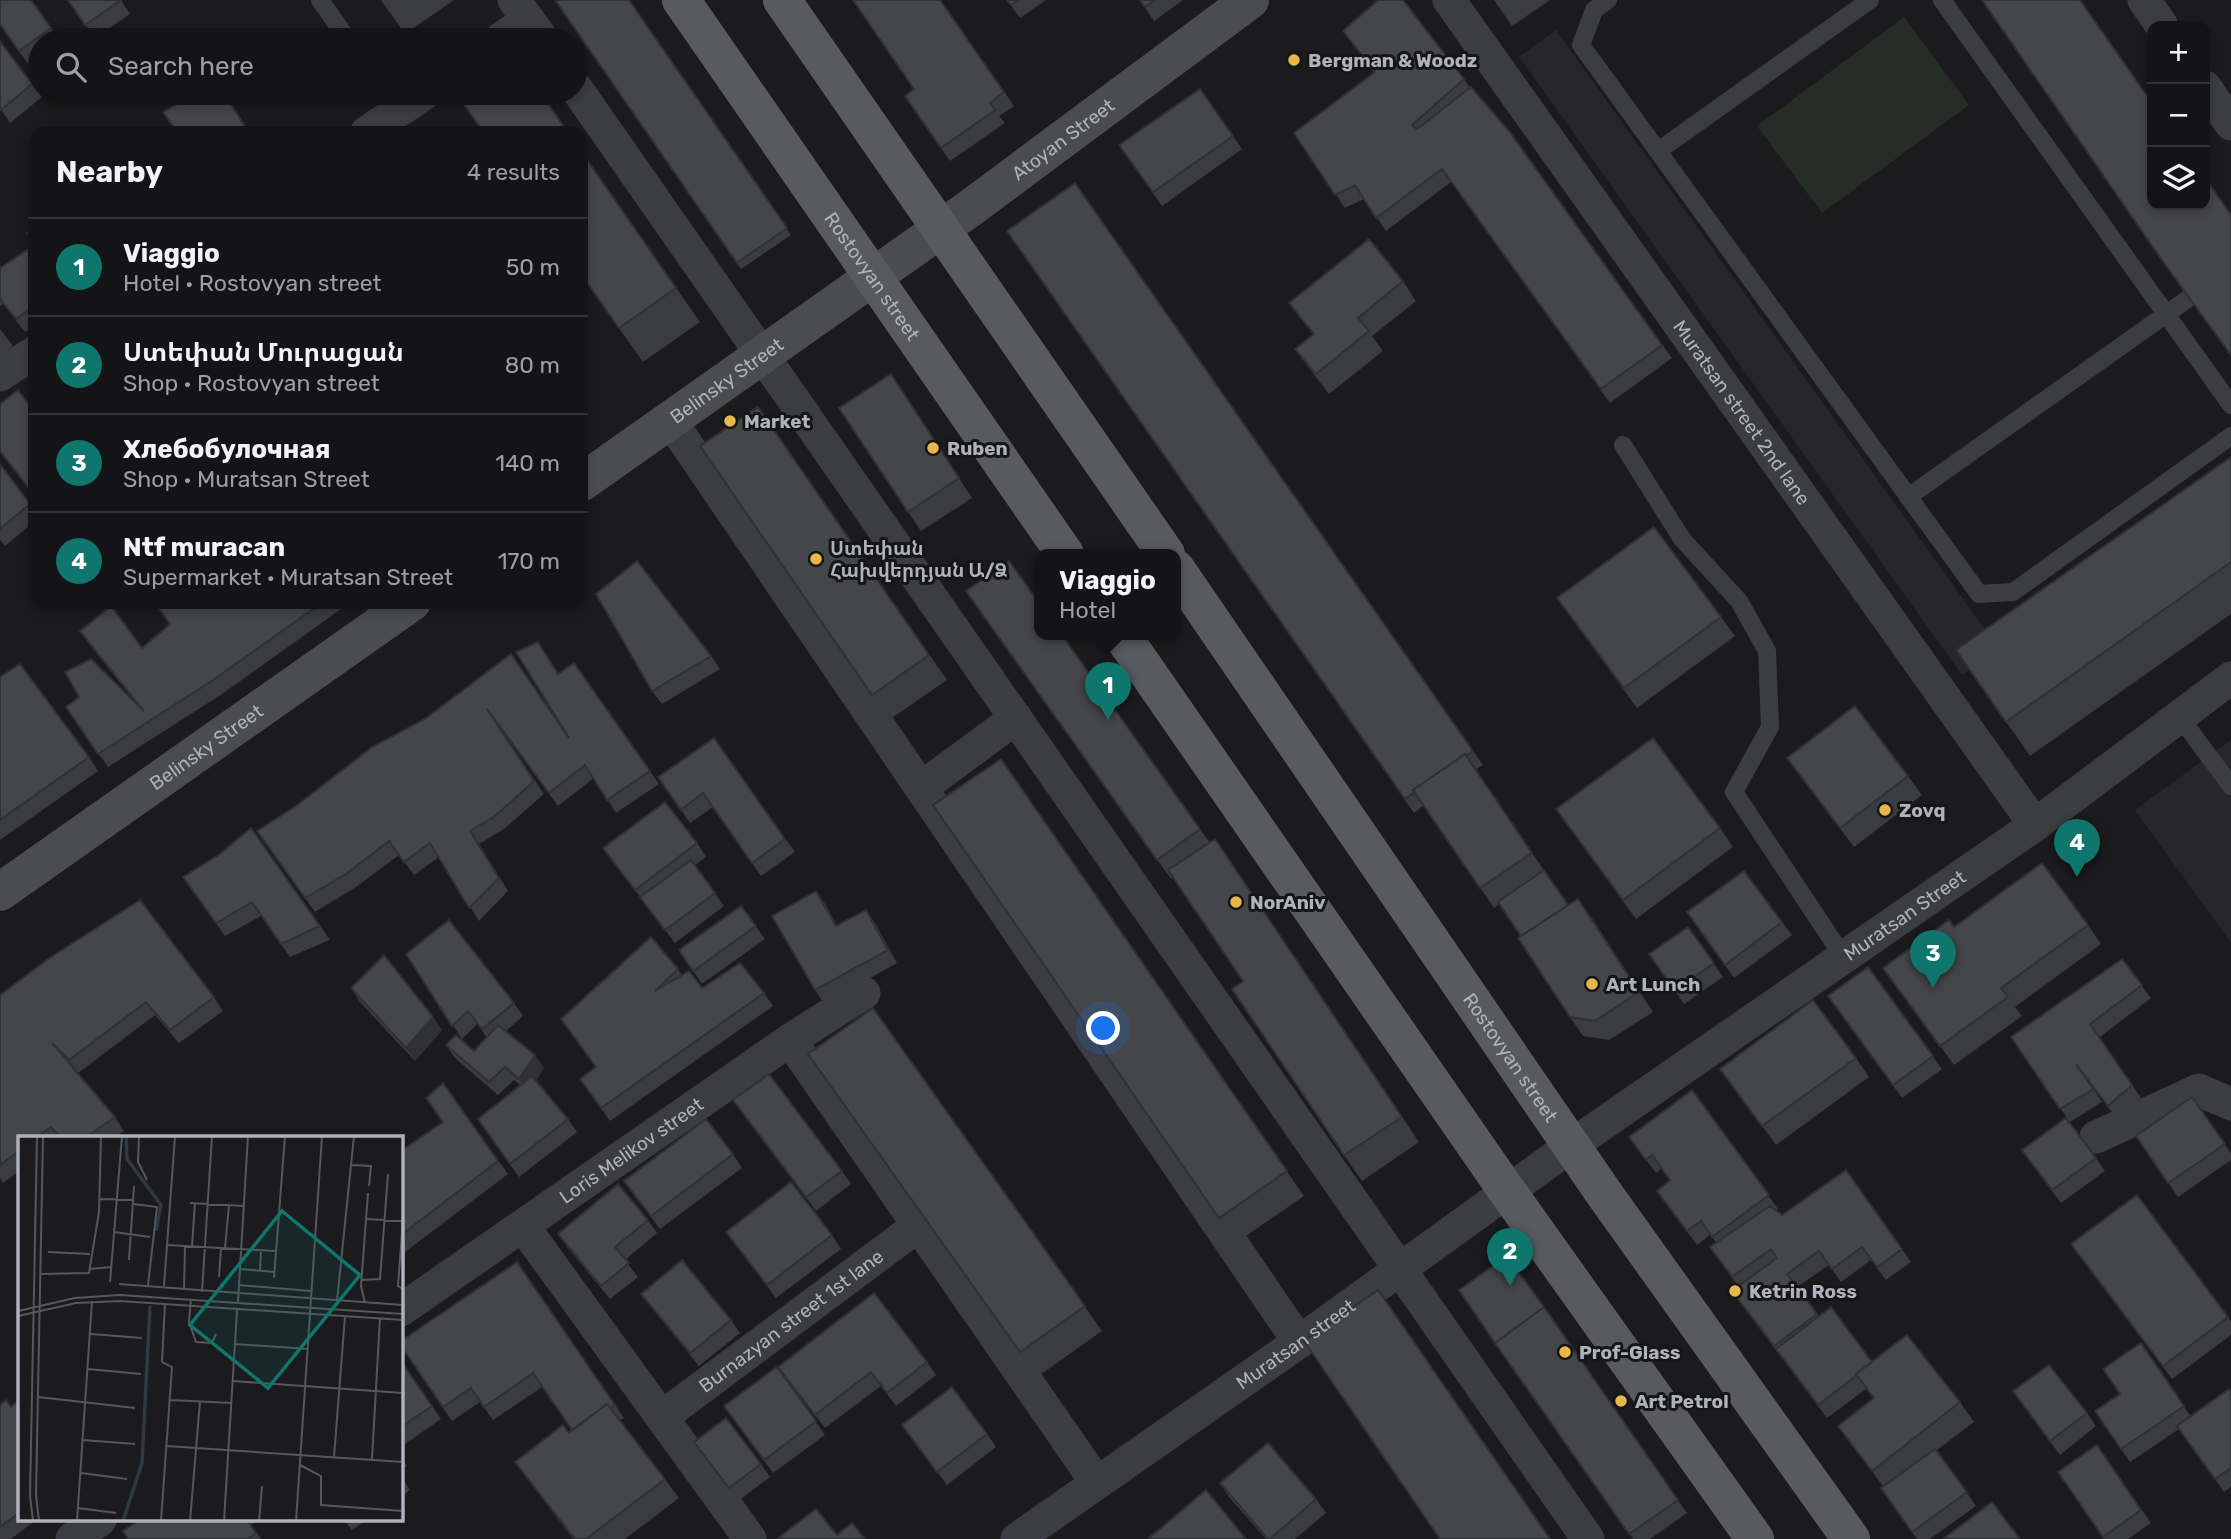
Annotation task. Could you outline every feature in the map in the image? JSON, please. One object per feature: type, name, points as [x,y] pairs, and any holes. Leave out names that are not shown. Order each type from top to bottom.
[{"type":"main road","name":"Rostovyan street","points":[[681,0],[1062,549]]},
{"type":"main road","points":[[782,0],[1163,549]]},
{"type":"main road","name":"Atoyan Street","points":[[872,276],[942,228],[1250,0]]},
{"type":"main road","name":"Belinsky Street","points":[[588,478],[872,276]]},
{"type":"main road","name":"Rostovyan street","points":[[1181,576],[1572,1145],[1851,1539]]},
{"type":"main road","name":"Belinsky Street","points":[[0,892],[402,609]]},
{"type":"main road","points":[[1125,640],[1507,1191],[1755,1539]]},
{"type":"street","name":"Muratsan street 2nd lane","points":[[1448,0],[2035,825]]},
{"type":"street","points":[[2144,0],[2159,21]]},
{"type":"street","points":[[2210,94],[2231,124]]},
{"type":"street","points":[[372,126],[389,105]]},
{"type":"street","points":[[588,105],[1397,1269],[1588,1539]]},
{"type":"street","points":[[0,375],[28,357]]},
{"type":"street","points":[[670,421],[1299,1342]]},
{"type":"street","name":"Muratsan Street","points":[[1572,1145],[2035,825],[2231,678]]},
{"type":"street","points":[[920,789],[1016,718]]},
{"type":"street","name":"Loris Melikov street","points":[[402,1309],[790,1040],[864,993]]},
{"type":"street","points":[[790,1040],[1097,1483]]},
{"type":"street","points":[[2096,1137],[2199,1090],[2231,1104]]},
{"type":"street","name":"Muratsan street","points":[[1017,1539],[1299,1342],[1572,1145]]},
{"type":"street","points":[[523,1226],[750,1539]]},
{"type":"street","name":"Burnazyan street 1st lane","points":[[662,1417],[919,1226]]},
{"type":"street","points":[[72,1539],[97,1522]]},
{"type":"lane","points":[[320,0],[340,28]]},
{"type":"lane","points":[[1608,0],[1594,10],[1581,45],[1979,594],[2013,592],[2231,436]]},
{"type":"lane","points":[[1658,151],[1870,0]]},
{"type":"lane","points":[[1942,0],[2231,405]]},
{"type":"lane","points":[[1908,497],[2189,298]]},
{"type":"lane","points":[[1623,445],[1682,539],[1739,601],[1767,651],[1770,727],[1734,792],[1844,958]]},
{"type":"lane","points":[[2179,716],[2231,786]]},
{"type":"shaded area","points":[[1904,17],[1969,105],[1822,213],[1757,126]]},
{"type":"shaded area","points":[[1556,30],[1999,649],[1962,675],[1519,57]]},
{"type":"shaded area","points":[[2231,740],[2231,943],[2135,810]]},
{"type":"building","points":[[0,0],[31,0],[51,28],[28,28],[28,45],[19,51],[0,24]]},
{"type":"building","points":[[68,0],[121,0],[85,25]]},
{"type":"building","points":[[555,0],[629,0],[787,228],[737,263],[588,48],[588,28],[574,28]]},
{"type":"building","points":[[853,0],[940,0],[1004,92],[990,103],[995,110],[941,148],[905,96],[914,89]]},
{"type":"building","points":[[1140,0],[1155,0],[1145,7]]},
{"type":"building","points":[[1378,0],[1403,0],[1464,79],[1412,125],[1417,129],[1471,87],[1509,131],[1662,345],[1601,389],[1442,169],[1376,218],[1355,185],[1335,195],[1294,133],[1375,72],[1343,31]]},
{"type":"building","points":[[1982,0],[2080,0],[2147,96],[2147,210],[2210,210],[2210,185],[2231,215],[2231,355]]},
{"type":"building","points":[[0,41],[28,79],[28,87],[1,110]]},
{"type":"building","points":[[1200,89],[1233,136],[1153,192],[1119,145]]},
{"type":"building","points":[[176,105],[232,105],[245,126],[173,126],[163,112]]},
{"type":"building","points":[[464,105],[549,105],[563,126],[479,126]]},
{"type":"building","points":[[588,161],[676,288],[619,328],[588,284]]},
{"type":"building","points":[[1075,183],[1473,751],[1413,790],[1415,792],[1405,799],[1007,231]]},
{"type":"building","points":[[1369,239],[1403,281],[1358,318],[1369,331],[1316,374],[1295,349],[1314,334],[1289,303]]},
{"type":"building","points":[[28,252],[28,310],[16,319],[0,299],[0,268]]},
{"type":"building","points":[[891,374],[959,478],[908,512],[839,408]]},
{"type":"building","points":[[18,390],[28,404],[28,487],[0,451],[0,404]]},
{"type":"building","points":[[758,407],[929,655],[872,695],[700,446]]},
{"type":"building","points":[[2231,457],[2231,562],[2006,722],[1956,650]]},
{"type":"building","points":[[0,464],[28,501],[28,506],[0,529]]},
{"type":"building","points":[[1654,527],[1721,617],[1624,688],[1557,598]]},
{"type":"building","points":[[637,561],[711,656],[652,691],[596,594]]},
{"type":"building","points":[[1009,561],[1034,596],[1034,640],[1065,640],[1200,829],[1157,860],[966,591]]},
{"type":"building","points":[[107,609],[113,609],[142,648],[170,624],[159,609],[313,609],[213,680],[98,754],[66,707],[79,697],[65,672],[91,659],[144,711],[80,631]]},
{"type":"building","points":[[538,642],[558,674],[574,663],[650,771],[607,800],[585,765],[549,793],[487,709],[534,781],[495,816],[470,831],[499,878],[469,908],[430,843],[404,862],[389,841],[346,874],[305,898],[257,831],[296,806],[372,747],[425,719],[511,654],[569,738],[516,652]]},
{"type":"building","points":[[20,664],[89,757],[0,820],[0,677]]},
{"type":"building","points":[[1855,706],[1908,776],[1840,828],[1787,758]]},
{"type":"building","points":[[714,738],[785,839],[752,863],[703,793],[681,810],[658,777]]},
{"type":"building","points":[[1653,738],[1720,828],[1623,900],[1556,809]]},
{"type":"building","points":[[1465,754],[1532,853],[1480,888],[1413,790]]},
{"type":"building","points":[[1001,759],[1287,1171],[1219,1218],[933,805]]},
{"type":"building","points":[[665,802],[697,843],[635,890],[603,848]]},
{"type":"building","points":[[251,828],[320,926],[281,944],[252,902],[216,923],[183,877],[220,854]]},
{"type":"building","points":[[1215,839],[1402,1117],[1344,1155],[1232,989],[1243,981],[1168,870]]},
{"type":"building","points":[[691,860],[715,893],[665,930],[640,897]]},
{"type":"building","points":[[2042,863],[2088,925],[2001,988],[2008,997],[1940,1046],[1883,968],[1949,920],[1954,927]]},
{"type":"building","points":[[1544,870],[1568,905],[1521,936],[1498,902]]},
{"type":"building","points":[[1744,871],[1782,922],[1725,965],[1687,912]]},
{"type":"building","points":[[816,891],[836,926],[866,910],[888,950],[815,990],[772,916]]},
{"type":"building","name":"Art Lunch","points":[[1578,899],[1639,992],[1595,1021],[1570,1017],[1518,938]]},
{"type":"building","points":[[140,900],[214,997],[170,1030],[146,1002],[69,1060],[52,1043],[115,1117],[88,1136],[59,1136],[51,1127],[38,1136],[18,1136],[18,1152],[0,1165],[0,995],[51,957]]},
{"type":"building","points":[[741,906],[756,926],[693,971],[679,950]]},
{"type":"building","points":[[449,920],[514,1003],[482,1029],[468,1011],[452,1026],[406,954]]},
{"type":"building","points":[[1688,927],[1714,963],[1675,991],[1649,954]]},
{"type":"building","points":[[651,937],[678,969],[655,991],[689,971],[702,988],[740,963],[764,993],[601,1108],[580,1079],[596,1067],[561,1019]]},
{"type":"building","points":[[384,955],[433,1017],[406,1048],[351,988]]},
{"type":"building","points":[[2122,959],[2142,985],[2090,1024],[2132,1085],[2108,1106],[2076,1064],[2093,1089],[2060,1109],[2011,1037]]},
{"type":"building","points":[[1868,967],[1933,1056],[1893,1085],[1828,996]]},
{"type":"building","points":[[1813,1000],[1856,1058],[1762,1126],[1720,1069]]},
{"type":"building","points":[[873,1008],[1085,1306],[1020,1352],[808,1054]]},
{"type":"building","points":[[498,1025],[535,1055],[519,1079],[505,1067],[489,1082],[446,1045],[456,1035],[474,1051]]},
{"type":"building","points":[[769,1074],[842,1171],[806,1197],[733,1100]]},
{"type":"building","points":[[532,1076],[568,1119],[510,1164],[478,1119]]},
{"type":"building","points":[[443,1083],[498,1161],[402,1234],[402,1150],[443,1122],[426,1098]]},
{"type":"building","points":[[1692,1090],[1769,1195],[1712,1237],[1701,1221],[1687,1231],[1657,1191],[1670,1180],[1652,1155],[1646,1160],[1629,1137]]},
{"type":"building","points":[[2192,1097],[2225,1144],[2168,1183],[2136,1136]]},
{"type":"building","points":[[2066,1118],[2096,1158],[2052,1190],[2022,1150]]},
{"type":"building","points":[[706,1119],[733,1154],[651,1216],[624,1181]]},
{"type":"building","points":[[1846,1170],[1902,1249],[1877,1267],[1862,1247],[1832,1269],[1819,1251],[1787,1274],[1817,1314],[1774,1346],[1732,1291],[1777,1258],[1771,1249],[1732,1277],[1710,1247],[1770,1206],[1782,1215]]},
{"type":"building","points":[[791,1182],[832,1235],[767,1285],[726,1232]]},
{"type":"building","points":[[618,1184],[648,1220],[615,1247],[629,1263],[601,1286],[558,1234]]},
{"type":"building","points":[[2137,1195],[2228,1317],[2163,1366],[2071,1244]]},
{"type":"building","points":[[1507,1256],[1544,1307],[1495,1343],[1459,1290]]},
{"type":"building","points":[[682,1260],[731,1320],[690,1353],[641,1294]]},
{"type":"building","points":[[517,1262],[615,1405],[611,1408],[607,1404],[572,1430],[533,1373],[484,1407],[471,1388],[443,1407],[402,1347],[402,1340]]},
{"type":"building","points":[[1378,1290],[1550,1539],[1440,1539],[1304,1341]]},
{"type":"building","points":[[874,1293],[927,1362],[887,1393],[871,1372],[815,1415],[778,1367]]},
{"type":"building","points":[[1544,1307],[1678,1500],[1629,1534],[1495,1343]]},
{"type":"building","points":[[1831,1307],[1872,1362],[1818,1405],[1776,1349]]},
{"type":"building","points":[[1907,1335],[1960,1402],[1872,1471],[1838,1426],[1874,1398],[1856,1374]]},
{"type":"building","points":[[2141,1343],[2184,1406],[2121,1449],[2095,1411],[2120,1394],[2103,1369]]},
{"type":"building","points":[[402,1362],[432,1406],[402,1426]]},
{"type":"building","points":[[2049,1365],[2087,1413],[2050,1441],[2013,1391]]},
{"type":"building","points":[[777,1367],[816,1421],[764,1460],[724,1406]]},
{"type":"building","points":[[952,1387],[987,1434],[937,1472],[902,1425]]},
{"type":"building","points":[[2229,1389],[2231,1468],[2215,1479],[2177,1426]]},
{"type":"building","points":[[6,1400],[11,1407],[18,1401],[18,1514],[0,1527],[0,1405]]},
{"type":"building","points":[[607,1404],[665,1479],[586,1539],[575,1539],[515,1462],[563,1425],[569,1433]]},
{"type":"building","points":[[726,1418],[761,1464],[729,1488],[694,1442]]},
{"type":"building","points":[[1268,1443],[1316,1499],[1270,1539],[1220,1483]]},
{"type":"building","points":[[2097,1445],[2141,1510],[2103,1537],[2058,1472]]},
{"type":"building","points":[[1935,1449],[1967,1492],[1912,1532],[1881,1488]]},
{"type":"building","points":[[1206,1490],[1246,1539],[1149,1538]]},
{"type":"building","points":[[1992,1502],[2020,1539],[1943,1539]]},
{"type":"building","points":[[816,1509],[837,1535],[852,1523],[865,1539],[777,1539]]},
{"type":"building","points":[[136,1522],[248,1522],[256,1533],[248,1539],[128,1539],[123,1531]]},
{"type":"place","name":"Bergman & Woodz","points":[[1294,60]]},
{"type":"place","name":"Market","points":[[730,421]]},
{"type":"place","name":"Ruben","points":[[933,448]]},
{"type":"place","name":"Ստեփան Հախվերդյան Ա/Ձ","points":[[816,559]]},
{"type":"place","name":"Viaggio","points":[[1108,720]]},
{"type":"place","name":"Zovq","points":[[1885,810]]},
{"type":"place","name":"Ntf muracan","points":[[2077,877]]},
{"type":"place","name":"NorAniv","points":[[1236,902]]},
{"type":"place","name":"Art Lunch","points":[[1592,984]]},
{"type":"place","name":"Хлебобулочная","points":[[1933,988]]},
{"type":"place","name":"Ստեփան Մուրացան","points":[[1510,1286]]},
{"type":"place","name":"Ketrin Ross","points":[[1735,1291]]},
{"type":"place","name":"Prof-Glass","points":[[1565,1352]]},
{"type":"place","name":"Art Petrol","points":[[1621,1401]]}]
